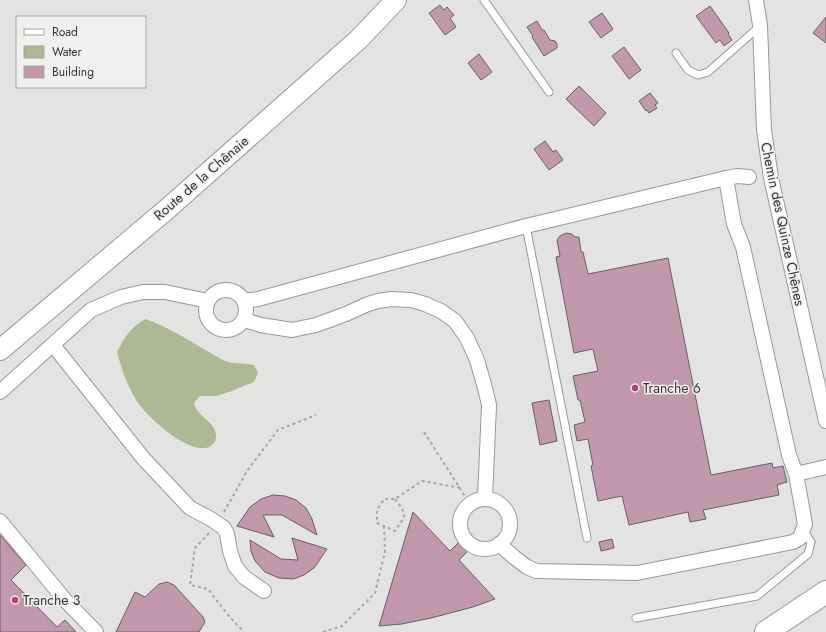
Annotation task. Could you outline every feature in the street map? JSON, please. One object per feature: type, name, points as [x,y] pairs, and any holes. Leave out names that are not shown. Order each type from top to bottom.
[{"type":"main road","points":[[766,632],[826,592]]},
{"type":"street","name":"Route de la Chênaie","points":[[0,350],[172,205],[359,39],[396,0]]},
{"type":"street","name":"Chemin des Quinze Chênes","points":[[756,0],[760,26],[764,130],[771,178],[826,421]]},
{"type":"street","points":[[244,301],[258,299],[526,226],[726,178],[738,176],[749,177]]},
{"type":"street","points":[[499,544],[527,567],[536,571],[637,573],[793,542],[800,538],[805,524],[796,474],[789,455],[743,247],[734,224],[726,178]]},
{"type":"street","points":[[229,290],[235,292],[244,301],[246,314],[244,320],[236,328],[230,330],[219,329],[214,327],[207,318],[206,306],[208,301],[217,292],[229,290]]},
{"type":"street","points":[[0,392],[91,310],[121,297],[143,292],[165,292],[208,301]]},
{"type":"street","points":[[244,320],[261,326],[292,330],[316,325],[368,304],[391,299],[411,300],[425,304],[441,311],[455,321],[467,338],[477,360],[486,388],[489,406],[485,499]]},
{"type":"street","points":[[53,345],[143,458],[190,508],[224,528],[227,534],[230,551],[235,566],[244,577],[264,591]]},
{"type":"street","points":[[796,474],[826,467]]},
{"type":"street","points":[[485,499],[498,503],[503,507],[509,517],[510,528],[506,537],[499,544],[486,549],[478,548],[470,544],[462,535],[460,527],[463,512],[470,504],[485,499]]},
{"type":"street","points":[[1,524],[65,600],[96,632]]},
{"type":"lane","points":[[484,0],[549,92]]},
{"type":"lane","points":[[676,53],[688,70],[698,75],[708,72],[760,26]]},
{"type":"lane","points":[[526,226],[587,538]]},
{"type":"lane","points":[[636,618],[757,596],[808,554],[811,542],[803,530]]},
{"type":"path","points":[[244,632],[228,615],[208,589],[190,585],[195,548],[218,524],[247,471],[278,430],[316,415]]},
{"type":"path","points":[[424,432],[470,504]]},
{"type":"path","points":[[395,499],[404,510],[404,517],[394,531],[377,524],[377,510],[384,499],[395,499],[422,481],[461,488]]},
{"type":"path","points":[[323,632],[342,626],[375,593],[385,552],[384,527]]},
{"type":"water","points":[[146,319],[176,333],[223,360],[254,365],[258,373],[254,382],[216,396],[200,396],[194,403],[198,412],[215,430],[216,440],[211,446],[203,448],[193,446],[182,442],[171,435],[143,410],[131,391],[117,352],[132,329]]},
{"type":"building","points":[[440,5],[444,10],[447,7],[454,15],[450,18],[456,27],[445,35],[429,13]]},
{"type":"building","points":[[710,6],[729,33],[728,34],[732,40],[724,46],[720,40],[716,43],[696,16]]},
{"type":"building","points":[[602,13],[613,29],[601,38],[589,22]]},
{"type":"building","points":[[826,17],[826,43],[813,33]]},
{"type":"building","points":[[537,21],[550,40],[555,41],[557,44],[557,48],[544,56],[527,27]]},
{"type":"building","points":[[624,47],[641,70],[629,79],[612,56]]},
{"type":"building","points":[[479,54],[492,72],[481,80],[468,63]]},
{"type":"building","points":[[579,86],[606,113],[594,126],[566,99]]},
{"type":"building","points":[[650,93],[658,103],[655,105],[657,108],[649,113],[639,101]]},
{"type":"building","points":[[545,141],[553,152],[556,150],[563,160],[549,170],[534,149]]},
{"type":"building","name":"Tranche 6","points":[[566,233],[579,237],[581,252],[583,252],[588,274],[668,258],[711,475],[772,463],[773,468],[783,466],[787,482],[777,485],[779,495],[703,510],[706,519],[690,522],[688,512],[629,525],[622,496],[598,501],[591,466],[593,465],[588,439],[577,441],[574,425],[585,422],[580,400],[578,400],[573,376],[598,371],[593,349],[574,353],[556,257],[560,256],[557,240],[560,236]]},
{"type":"building","points":[[549,400],[557,441],[540,445],[532,403]]},
{"type":"building","points":[[273,495],[285,496],[296,500],[306,508],[312,519],[317,535],[282,515],[263,515],[274,537],[237,526],[250,507],[261,499]]},
{"type":"building","points":[[413,512],[450,551],[460,541],[469,550],[459,560],[495,599],[473,607],[431,618],[402,624],[379,626]]},
{"type":"building","name":"Tranche 3","points":[[0,535],[26,565],[11,580],[57,627],[65,620],[76,632],[0,632]]},
{"type":"building","points":[[292,538],[327,549],[314,568],[304,575],[293,579],[279,578],[265,572],[255,561],[251,551],[250,540],[281,559],[298,560]]},
{"type":"building","points":[[612,539],[614,548],[601,551],[599,542]]},
{"type":"building","points":[[167,582],[174,585],[203,617],[205,622],[199,632],[116,632],[135,592],[145,597],[159,584]]},
{"type":"place","name":"Tranche 6","points":[[635,388]]},
{"type":"place","name":"Tranche 3","points":[[15,600]]}]
